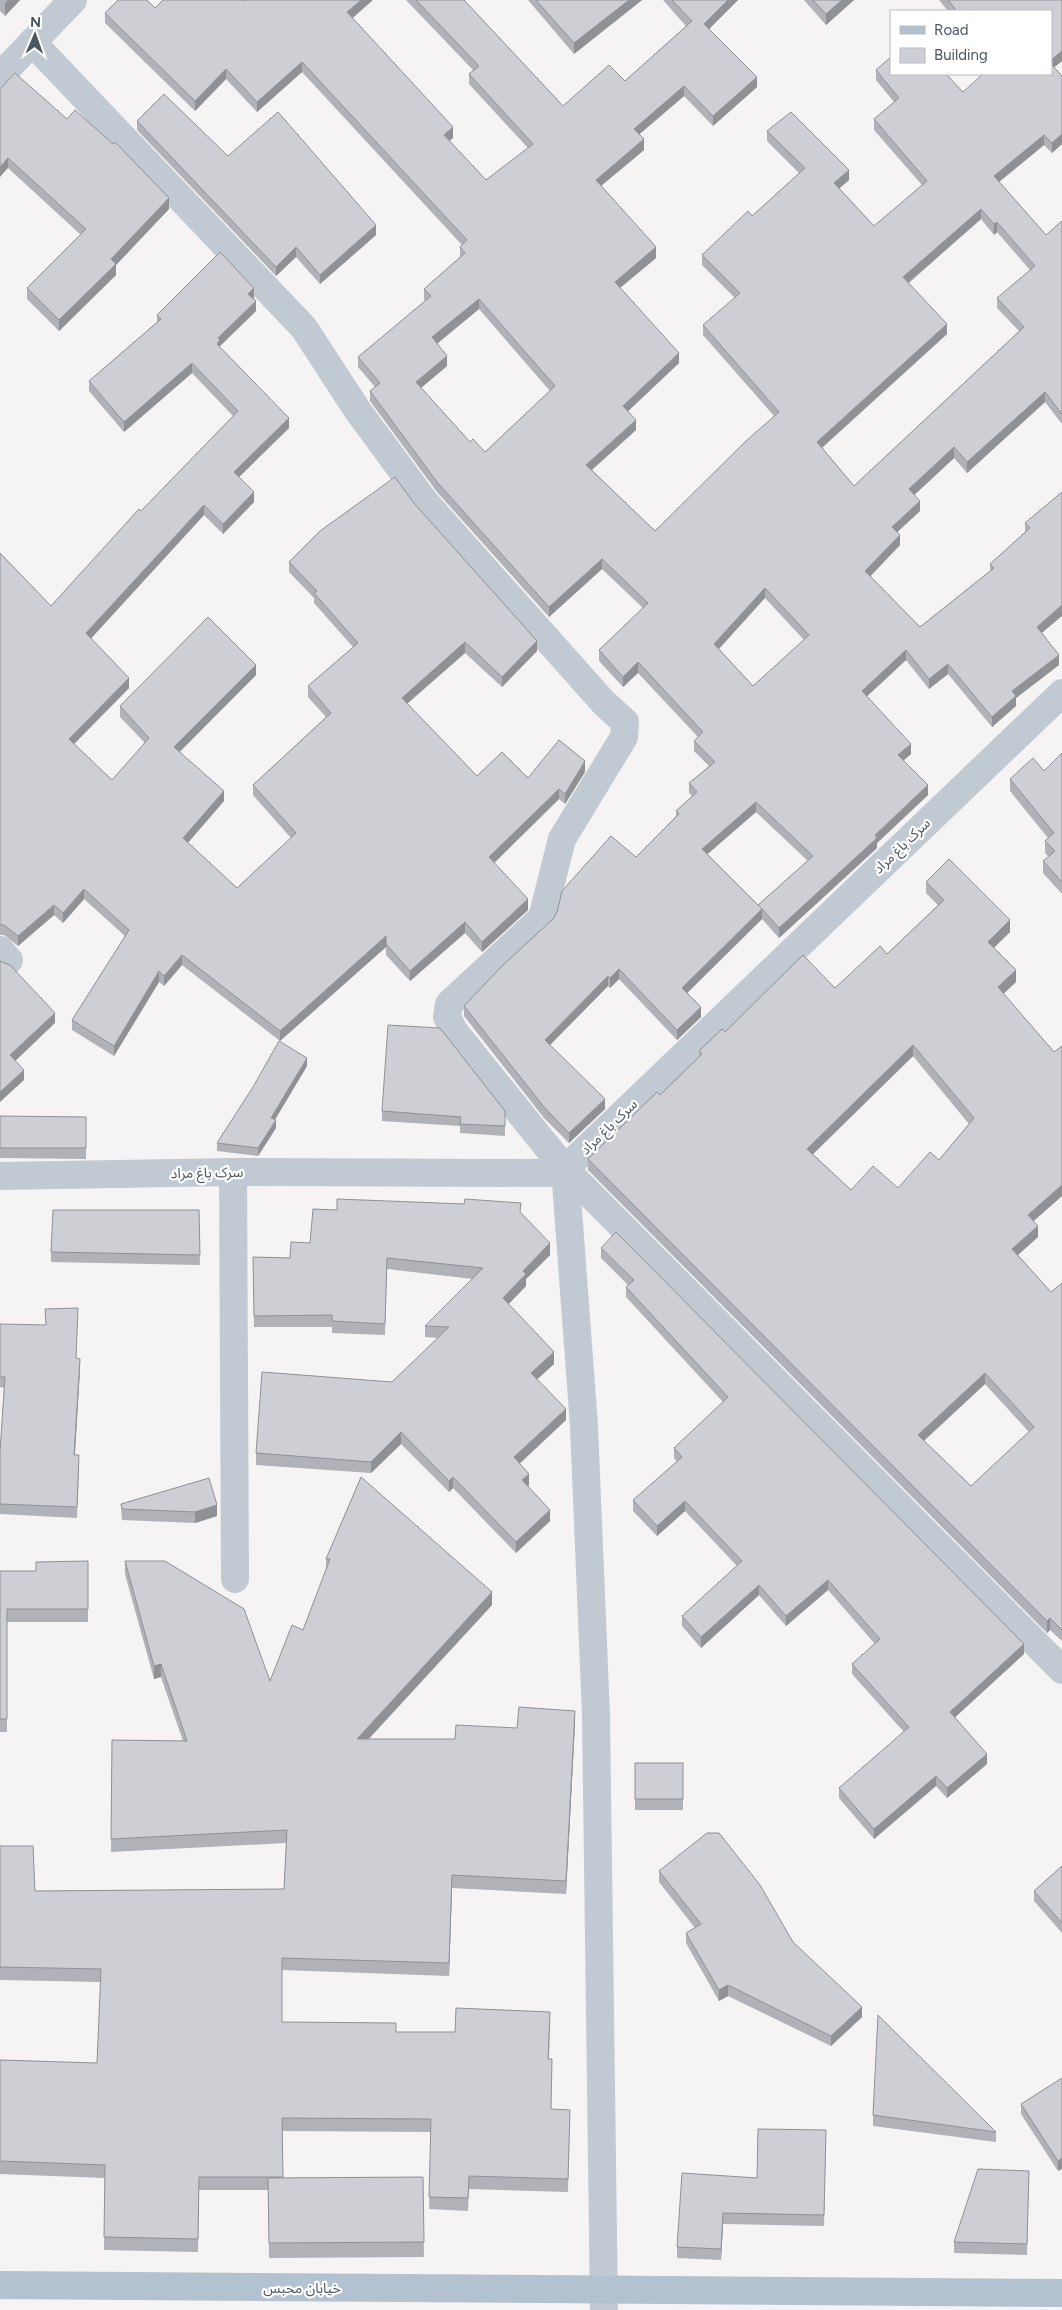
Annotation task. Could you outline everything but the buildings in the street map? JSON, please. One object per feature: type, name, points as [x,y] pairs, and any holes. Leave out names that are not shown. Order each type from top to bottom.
[{"type":"main road","name":"خیابان محبس","points":[[0,2285],[604,2300],[1062,2293]]},
{"type":"street","points":[[0,76],[73,0]]},
{"type":"street","points":[[32,42],[304,328],[358,411],[425,502],[604,702],[625,722],[624,737],[562,839],[542,918],[449,1004],[447,1017],[454,1031],[565,1170],[1062,1670]]},
{"type":"street","name":"سرک باغ مراد","points":[[0,1176],[233,1172],[548,1173],[565,1170],[1062,693]]},
{"type":"street","points":[[565,1170],[584,1426],[596,1715],[604,2300]]},
{"type":"street","points":[[233,1172],[235,1580]]}]
